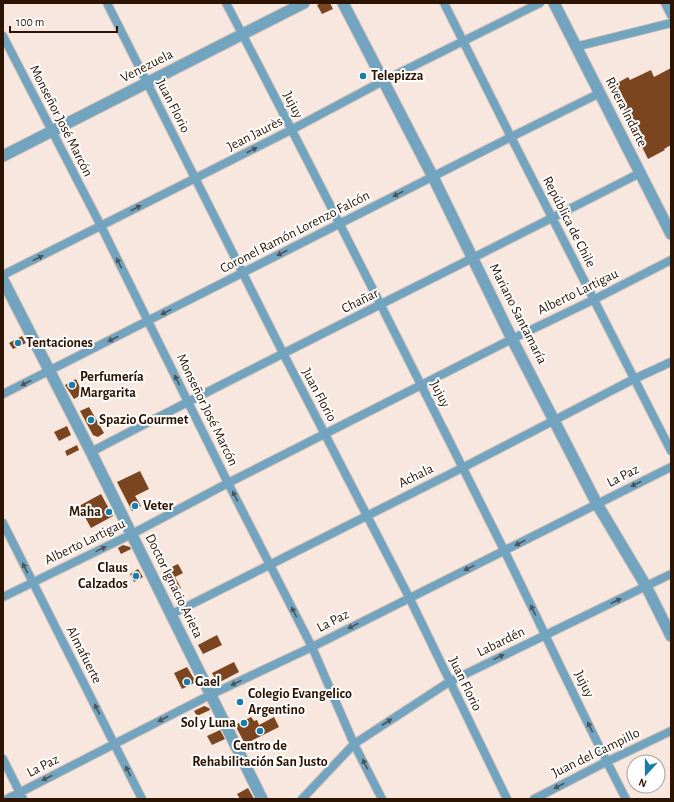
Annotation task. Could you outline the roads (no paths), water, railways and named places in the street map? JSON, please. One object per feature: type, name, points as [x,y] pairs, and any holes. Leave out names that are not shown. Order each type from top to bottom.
[{"type":"street","name":"Juan Florio","points":[[107,3],[283,353],[409,597],[507,799]]},
{"type":"street","name":"Jujuy","points":[[226,3],[504,551],[606,762],[626,799]]},
{"type":"street","name":"Venezuela","points":[[3,156],[304,3]]},
{"type":"street","name":"Mariano Santamaría","points":[[343,3],[433,177],[512,339],[597,504],[646,586],[671,636]]},
{"type":"street","name":"República de Chile","points":[[444,3],[593,300],[671,451]]},
{"type":"street","name":"Jean Jaurès","points":[[3,275],[291,130],[383,81],[540,3]]},
{"type":"street","name":"Rivera Indarte","points":[[554,3],[671,234]]},
{"type":"street","points":[[665,3],[671,15]]},
{"type":"street","points":[[575,47],[671,23]]},
{"type":"street","name":"Monseñor José Marcón","points":[[3,36],[101,226],[228,483],[312,647],[354,744],[382,799]]},
{"type":"street","name":"Coronel Ramón Lorenzo Falcón","points":[[3,394],[600,93]]},
{"type":"street","name":"Chañar","points":[[92,452],[283,353],[380,306],[640,173]]},
{"type":"street","name":"Alberto Lartigau","points":[[3,597],[132,534],[228,483],[671,260]]},
{"type":"street","name":"Doctor Ignacio Arieta","points":[[3,280],[92,452],[262,799]]},
{"type":"street","name":"Achala","points":[[172,614],[462,468],[634,379],[671,362]]},
{"type":"street","name":"La Paz","points":[[7,799],[21,796],[114,744],[210,695],[312,647],[671,466]]},
{"type":"street","name":"Almafuerte","points":[[3,523],[142,799]]},
{"type":"street","name":"Labardén","points":[[302,799],[354,744],[449,682],[671,574]]},
{"type":"street","name":"Juan del Campillo","points":[[534,799],[671,731]]},
{"type":"street","points":[[3,759],[21,796]]},
{"type":"place","name":"Telepizza","points":[[363,76]]},
{"type":"place","name":"Tentaciones","points":[[18,343]]},
{"type":"place","name":"Perfumería Margarita","points":[[72,385]]},
{"type":"place","name":"Spazio Gourmet","points":[[91,420]]},
{"type":"place","name":"Veter","points":[[135,506]]},
{"type":"place","name":"Maha","points":[[109,512]]},
{"type":"place","name":"Claus Calzados","points":[[136,576]]},
{"type":"place","name":"Gael","points":[[187,682]]},
{"type":"place","name":"Colegio Evangelico Argentino","points":[[240,702]]},
{"type":"place","name":"Sol y Luna","points":[[244,723]]},
{"type":"place","name":"Centro de Rehabilitación San Justo","points":[[260,731]]}]
